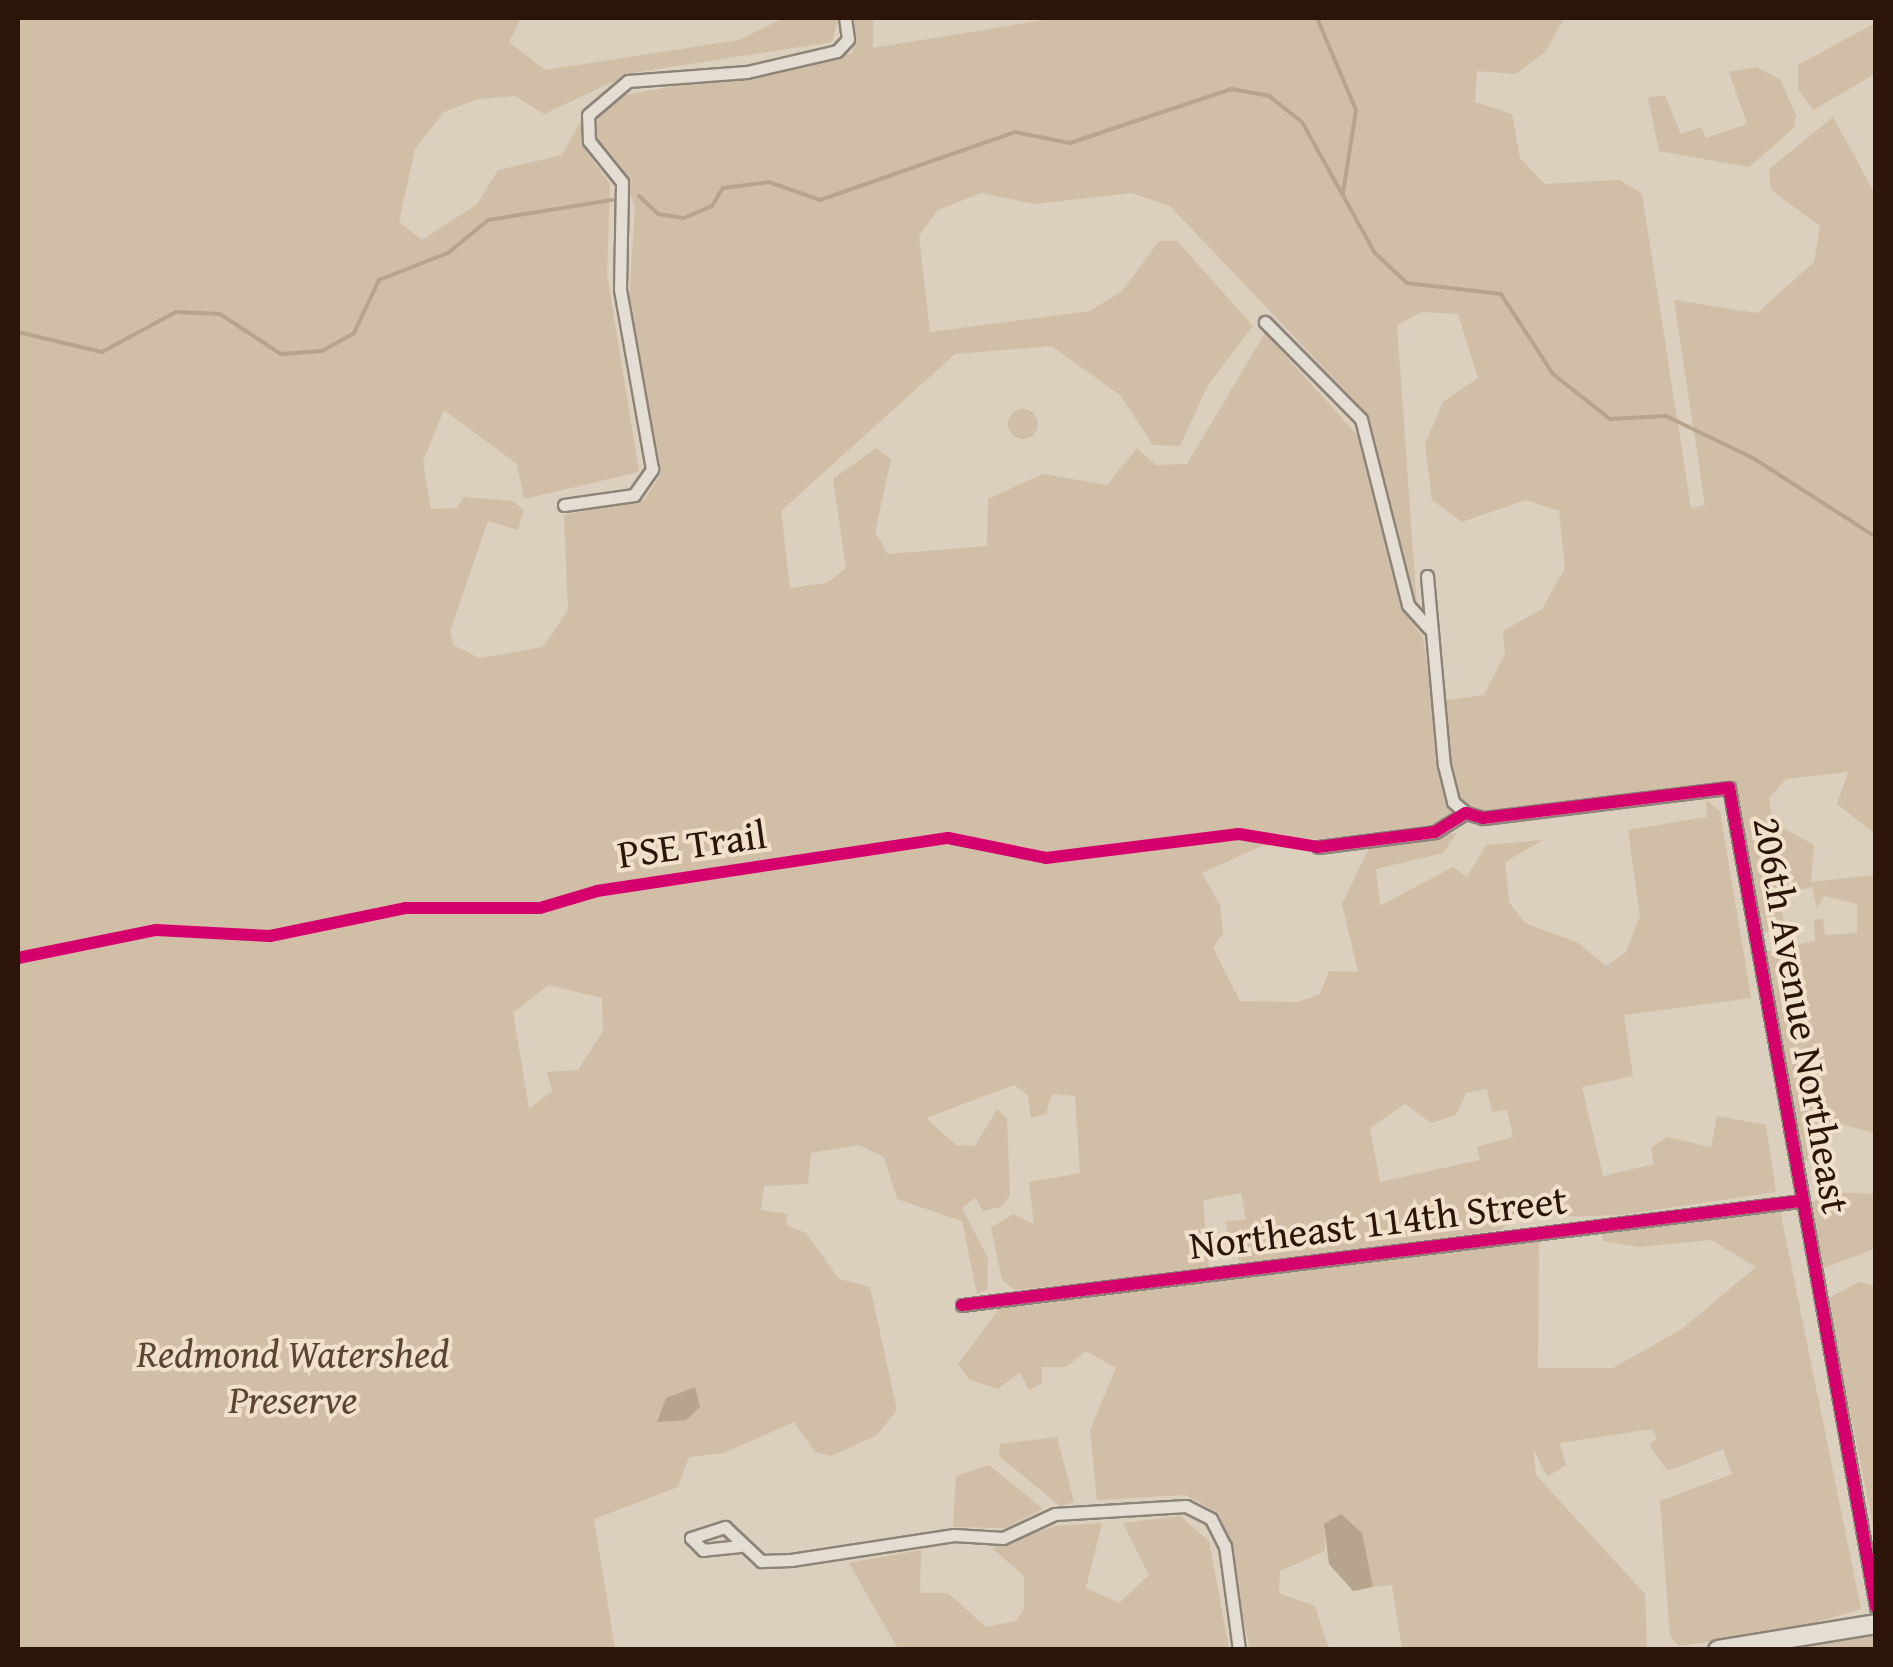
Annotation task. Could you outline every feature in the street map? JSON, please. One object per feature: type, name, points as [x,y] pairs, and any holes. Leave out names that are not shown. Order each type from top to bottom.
[{"type":"street","points":[[564,505],[634,495],[652,470],[620,289],[622,182],[589,140],[588,115],[628,81],[747,72],[837,51],[848,38],[845,18]]},
{"type":"street","points":[[1266,322],[1360,419],[1408,606],[1429,628]]},
{"type":"street","points":[[1318,847],[1435,832],[1466,812],[1449,790],[1429,628],[1427,576]]},
{"type":"street","name":"206th Avenue Northeast","points":[[1466,812],[1484,818],[1728,788],[1876,1606]]},
{"type":"street","name":"Northeast 114th Street","points":[[962,1305],[1801,1201]]},
{"type":"street","points":[[740,1546],[761,1561],[790,1560],[954,1535],[1003,1538],[1054,1514],[1186,1506],[1211,1519],[1225,1546],[1239,1650]]},
{"type":"street","points":[[1718,1650],[1876,1624]]},
{"type":"green space","name":"Redmond Watershed Preserve","points":[[18,18],[521,18],[509,42],[545,70],[739,40],[784,18],[838,18],[832,42],[632,73],[544,114],[515,96],[478,99],[444,112],[415,149],[399,222],[422,240],[477,204],[498,170],[562,155],[581,120],[586,151],[610,184],[607,274],[639,472],[524,499],[517,464],[444,410],[423,461],[431,509],[457,508],[464,497],[513,501],[524,510],[518,530],[488,521],[450,631],[453,645],[479,658],[543,647],[568,610],[564,515],[644,500],[661,474],[629,301],[635,207],[617,161],[595,139],[599,115],[625,95],[853,53],[855,18],[873,18],[873,48],[1056,18],[1564,18],[1546,51],[1516,74],[1477,71],[1475,102],[1512,114],[1520,158],[1545,184],[1620,180],[1642,194],[1691,508],[1705,505],[1674,300],[1757,313],[1814,262],[1820,226],[1771,190],[1769,169],[1833,117],[1875,194],[1875,834],[1837,804],[1848,772],[1786,779],[1769,798],[1773,822],[1814,845],[1811,882],[1875,875],[1875,1133],[1837,1123],[1819,1160],[1803,1161],[1765,952],[1815,941],[1814,920],[1823,919],[1825,935],[1857,933],[1857,904],[1824,896],[1817,908],[1812,887],[1779,895],[1784,923],[1761,935],[1737,786],[1262,846],[1202,873],[1220,905],[1223,933],[1213,948],[1240,1001],[1298,1002],[1320,994],[1329,971],[1358,972],[1342,904],[1370,846],[1457,833],[1443,853],[1376,869],[1380,906],[1453,867],[1467,877],[1486,845],[1543,840],[1505,862],[1509,902],[1525,923],[1578,943],[1606,966],[1626,952],[1640,916],[1628,830],[1707,817],[1706,800],[1720,811],[1751,998],[1624,1015],[1633,1076],[1582,1087],[1603,1176],[1654,1164],[1651,1148],[1667,1137],[1711,1147],[1717,1116],[1766,1125],[1776,1192],[1621,1215],[1513,1218],[1501,1230],[1246,1266],[1230,1252],[1226,1222],[1246,1219],[1241,1193],[1203,1200],[1209,1270],[1015,1290],[1002,1280],[991,1228],[1013,1214],[1034,1224],[1029,1182],[1080,1173],[1075,1096],[1052,1094],[1046,1114],[1031,1118],[1028,1095],[1014,1085],[926,1118],[956,1145],[975,1146],[997,1109],[1007,1118],[1010,1196],[1001,1207],[983,1211],[975,1198],[962,1208],[988,1258],[987,1290],[977,1294],[962,1221],[897,1199],[884,1157],[859,1145],[811,1153],[808,1184],[764,1186],[761,1210],[788,1214],[786,1225],[806,1233],[839,1279],[870,1287],[897,1410],[877,1435],[831,1456],[815,1452],[794,1422],[724,1453],[689,1457],[678,1487],[594,1519],[615,1649],[18,1649]],"holes":[[[981,193],[1035,204],[1132,193],[1170,206],[1362,408],[1417,608],[1397,325],[1422,312],[1458,314],[1478,378],[1443,402],[1425,444],[1432,500],[1462,522],[1526,500],[1559,511],[1565,568],[1542,609],[1503,631],[1505,654],[1484,695],[1433,702],[1423,637],[1404,613],[1360,438],[1265,333],[1187,464],[1156,465],[1137,448],[1107,485],[1043,474],[988,499],[987,546],[888,554],[875,532],[891,459],[876,448],[833,479],[846,568],[827,583],[790,588],[781,511],[955,354],[1052,346],[1121,396],[1153,445],[1180,446],[1208,385],[1253,326],[1177,241],[1159,241],[1122,291],[1090,311],[930,332],[919,236],[938,210]],[[548,985],[602,998],[603,1031],[578,1070],[547,1072],[552,1091],[529,1109],[513,1013]],[[1487,1089],[1492,1112],[1507,1110],[1513,1137],[1477,1147],[1480,1160],[1380,1182],[1370,1128],[1405,1104],[1431,1123],[1456,1115],[1466,1093]]]},
{"type":"green space","points":[[1875,23],[1875,74],[1813,110],[1798,89],[1798,65]]},
{"type":"green space","points":[[1756,67],[1780,79],[1796,115],[1794,128],[1749,167],[1659,151],[1648,98],[1665,95],[1681,134],[1701,127],[1706,138],[1747,124],[1729,72]]},
{"type":"green space","points":[[1023,409],[1037,418],[1038,424],[1029,438],[1023,439],[1009,430],[1008,424],[1017,410]]},
{"type":"green space","points":[[1827,1192],[1875,1194],[1876,1248],[1824,1268],[1812,1203]]},
{"type":"green space","points":[[1780,1210],[1861,1609],[1790,1630],[1679,1646],[1670,1636],[1660,1501],[1732,1474],[1723,1449],[1668,1471],[1649,1445],[1657,1438],[1652,1429],[1560,1443],[1566,1465],[1547,1477],[1533,1448],[1536,1475],[1645,1594],[1647,1647],[1402,1649],[1392,1585],[1373,1587],[1324,1524],[1325,1551],[1280,1571],[1279,1593],[1315,1606],[1329,1649],[1250,1649],[1219,1513],[1185,1495],[1097,1500],[1090,1430],[1116,1368],[1086,1351],[1066,1367],[1042,1367],[1042,1383],[1029,1390],[1020,1372],[998,1389],[970,1380],[958,1364],[999,1309],[1539,1241],[1538,1368],[1613,1368],[1682,1329],[1756,1267],[1711,1240],[1639,1247],[1603,1241],[1601,1232]]},
{"type":"green space","points":[[1859,1282],[1875,1286],[1875,1536],[1827,1299]]},
{"type":"green space","points":[[1057,1437],[1074,1502],[1060,1506],[999,1456],[1000,1444]]},
{"type":"green space","points":[[989,1465],[1043,1509],[1004,1528],[953,1527],[956,1476]]},
{"type":"green space","points":[[1180,1516],[1209,1541],[1229,1649],[898,1649],[849,1563],[921,1550],[920,1593],[948,1593],[986,1627],[1016,1621],[1024,1608],[1024,1576],[992,1548],[1055,1526],[1102,1523],[1086,1588],[1119,1603],[1149,1575],[1123,1523]]},
{"type":"green space","points":[[1875,1635],[1875,1649],[1773,1649]]},
{"type":"shaded area","points":[[695,1387],[700,1407],[686,1420],[657,1422],[666,1398]]},
{"type":"shaded area","points":[[1341,1514],[1362,1533],[1373,1587],[1353,1591],[1329,1564],[1324,1524]]},
{"type":"waterway","points":[[1317,18],[1356,110],[1343,193]]},
{"type":"waterway","points":[[639,196],[658,214],[684,218],[712,206],[723,188],[769,182],[820,200],[1015,132],[1070,143],[1231,89],[1269,96],[1302,122],[1375,253],[1407,283],[1501,294],[1553,374],[1610,419],[1666,416],[1753,458],[1876,537]]},
{"type":"waterway","points":[[18,332],[102,352],[176,312],[220,314],[281,354],[322,351],[354,333],[379,280],[448,253],[488,220],[612,200]]},
{"type":"cycle path","name":"PSE Trail","points":[[18,958],[156,930],[270,936],[405,908],[540,908],[597,891],[948,838],[1046,858],[1239,834],[1318,847],[1435,832],[1466,813],[1483,818],[1729,788],[1876,1607]]},
{"type":"cycle path","points":[[962,1305],[1801,1201]]}]
